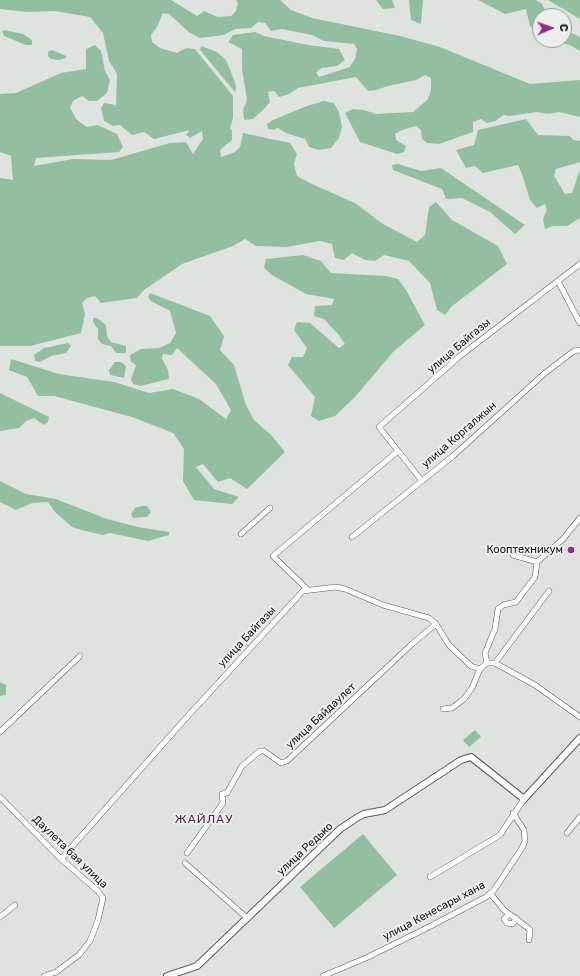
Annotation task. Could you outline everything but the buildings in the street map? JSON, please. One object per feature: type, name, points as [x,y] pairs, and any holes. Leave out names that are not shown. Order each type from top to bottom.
[{"type":"street","name":"улица Байгазы","points":[[422,481],[379,427],[460,356],[580,264]]},
{"type":"street","points":[[558,281],[580,323]]},
{"type":"street","name":"улица Коргалжын","points":[[352,537],[453,456],[545,373],[574,351],[580,350]]},
{"type":"street","points":[[398,451],[273,556],[308,590],[336,587],[345,589],[383,605],[429,618],[436,624],[448,645],[471,666],[480,669]]},
{"type":"street","points":[[241,534],[270,508]]},
{"type":"street","points":[[487,663],[485,653],[494,628],[498,609],[503,605],[516,602],[536,577],[537,562],[563,539],[580,518]]},
{"type":"street","points":[[513,555],[537,562]]},
{"type":"street","name":"улица Байгазы","points":[[61,859],[186,718],[303,591],[308,590]]},
{"type":"street","points":[[495,663],[549,591]]},
{"type":"street","name":"улица Байдаулет","points":[[187,853],[223,803],[222,794],[227,793],[242,766],[260,751],[264,751],[281,763],[287,761],[413,643],[436,624]]},
{"type":"street","points":[[0,732],[80,656]]},
{"type":"street","points":[[443,709],[452,708],[464,699],[472,688],[480,669],[487,663],[495,663],[535,685],[580,718]]},
{"type":"street","points":[[430,877],[500,835],[513,813],[524,799],[580,738]]},
{"type":"street","name":"улица Редько","points":[[167,976],[197,966],[340,829],[364,814],[385,810],[461,760],[471,757],[524,799]]},
{"type":"street","name":"Даулета бая улица","points":[[0,797],[61,859],[98,891],[103,898],[98,920],[90,941],[79,955],[56,972],[44,976]]},
{"type":"street","name":"улица Кенесары хана","points":[[323,976],[368,957],[490,893],[522,848],[525,841],[524,830],[513,813]]},
{"type":"street","points":[[567,833],[580,817]]},
{"type":"street","points":[[185,862],[247,918]]},
{"type":"street","points":[[490,893],[509,914],[530,930],[530,940]]},
{"type":"street","points":[[0,917],[15,905]]},
{"type":"street","points":[[509,914],[504,919],[507,923],[513,924],[516,918]]},
{"type":"green space","points":[[0,0],[171,0],[197,16],[204,11],[218,17],[231,16],[236,11],[238,3],[236,0],[280,0],[291,10],[312,18],[400,36],[440,47],[530,84],[580,80],[580,117],[559,112],[548,114],[537,112],[509,116],[504,115],[495,121],[487,123],[481,119],[473,122],[473,132],[439,144],[427,143],[422,139],[421,130],[416,126],[402,130],[395,134],[396,140],[406,146],[404,152],[397,154],[360,142],[345,113],[353,109],[364,110],[376,114],[413,112],[428,99],[431,90],[431,78],[425,75],[416,80],[368,91],[356,77],[298,88],[289,94],[279,97],[274,91],[268,92],[270,102],[264,109],[253,119],[244,120],[243,110],[247,100],[242,69],[242,49],[228,42],[233,35],[255,32],[264,36],[308,45],[339,49],[345,60],[337,66],[322,68],[316,72],[319,77],[350,67],[355,59],[357,49],[354,44],[324,41],[312,35],[282,29],[271,31],[265,23],[258,22],[251,28],[235,29],[224,35],[200,38],[190,33],[169,14],[163,13],[157,27],[151,35],[152,42],[160,48],[177,53],[186,48],[195,49],[233,96],[233,118],[230,128],[232,130],[232,140],[220,150],[221,157],[235,152],[240,147],[243,133],[290,143],[297,154],[294,164],[297,176],[355,203],[383,224],[417,242],[425,235],[429,207],[436,202],[452,220],[498,246],[507,264],[451,307],[445,315],[437,310],[430,283],[409,261],[384,255],[375,261],[365,260],[352,253],[344,260],[335,258],[332,244],[320,241],[287,247],[256,246],[245,239],[233,246],[182,264],[144,290],[137,298],[101,303],[95,296],[87,298],[82,303],[85,314],[81,333],[30,346],[0,346],[0,178],[13,180],[11,156],[0,152],[0,94],[16,93],[61,73],[86,69],[86,49],[95,45],[101,51],[105,71],[110,80],[107,93],[97,101],[89,101],[82,96],[73,101],[70,108],[76,119],[87,127],[98,125],[117,134],[123,147],[119,152],[36,158],[34,166],[73,159],[111,160],[170,143],[186,142],[193,154],[203,139],[202,131],[190,138],[186,135],[190,130],[154,139],[144,132],[132,135],[120,125],[113,126],[104,121],[101,108],[104,103],[116,105],[117,74],[109,61],[103,33],[90,17],[55,11],[27,12],[0,9]]},
{"type":"green space","points":[[376,0],[392,0],[395,8],[383,9]]},
{"type":"green space","points":[[409,0],[423,0],[421,24],[411,20]]},
{"type":"green space","points":[[478,0],[536,0],[542,4],[544,8],[532,8],[532,28],[530,26],[526,9],[505,14]]},
{"type":"green space","points":[[548,0],[580,0],[580,19],[572,14],[572,8],[561,8]]},
{"type":"green space","points":[[5,30],[23,34],[32,40],[32,45],[26,45],[4,36],[2,31]]},
{"type":"green space","points":[[572,33],[580,37],[580,51],[572,46]]},
{"type":"green space","points":[[201,46],[217,52],[226,60],[235,82],[235,92],[200,50]]},
{"type":"green space","points":[[52,50],[66,56],[66,58],[59,60],[51,59],[48,56],[48,52]]},
{"type":"green space","points":[[324,101],[334,103],[339,112],[342,127],[339,138],[331,148],[319,150],[309,147],[305,139],[286,133],[278,128],[273,130],[268,129],[267,124],[273,120],[307,106]]},
{"type":"green space","points":[[526,119],[538,135],[570,136],[573,140],[580,141],[580,162],[556,169],[554,176],[565,194],[572,193],[580,169],[580,218],[567,226],[553,226],[545,229],[543,219],[547,210],[545,204],[537,208],[530,200],[518,165],[483,173],[475,166],[466,168],[456,150],[474,145],[478,130]]},
{"type":"green space","points":[[398,164],[421,171],[441,168],[525,225],[515,234],[490,212],[462,198],[446,199],[442,189],[393,170],[392,165]]},
{"type":"green space","points":[[303,255],[321,261],[331,273],[386,276],[398,279],[406,290],[425,325],[393,352],[355,397],[335,416],[319,421],[311,416],[315,397],[288,365],[292,357],[303,357],[307,348],[294,330],[297,322],[310,323],[339,348],[345,344],[324,319],[314,316],[315,306],[332,305],[334,299],[306,294],[272,275],[264,268],[266,259]]},
{"type":"green space","points":[[150,293],[210,316],[224,336],[220,350],[234,365],[246,405],[254,420],[272,436],[285,452],[247,489],[230,478],[218,482],[203,464],[196,467],[214,489],[239,497],[232,504],[194,500],[183,481],[184,449],[173,433],[132,417],[54,396],[38,396],[27,377],[9,370],[11,359],[59,374],[114,382],[149,393],[173,389],[199,399],[226,419],[231,410],[216,384],[177,348],[172,355],[163,354],[162,359],[168,370],[169,379],[140,386],[133,384],[131,379],[136,365],[131,362],[130,355],[141,349],[159,348],[170,343],[176,333],[170,311],[151,301],[148,297]]},
{"type":"green space","points":[[93,318],[97,318],[106,325],[107,336],[111,342],[126,346],[126,353],[116,353],[111,346],[102,344],[98,339],[98,329],[93,322]]},
{"type":"green space","points":[[68,343],[71,346],[66,353],[51,356],[40,362],[35,361],[34,355],[44,348]]},
{"type":"green space","points":[[115,362],[121,362],[126,366],[124,378],[110,375],[109,370]]},
{"type":"green space","points":[[0,393],[49,417],[48,422],[44,425],[34,418],[26,421],[19,428],[0,431]]},
{"type":"green space","points":[[0,481],[26,494],[56,499],[107,519],[138,527],[169,532],[169,535],[148,541],[110,533],[103,535],[81,530],[72,527],[55,512],[48,502],[32,503],[16,510],[0,502]]},
{"type":"green space","points":[[147,506],[151,512],[147,517],[133,518],[131,514],[135,508]]},
{"type":"green space","points":[[0,682],[6,685],[6,695],[0,696]]},
{"type":"green space","points":[[475,730],[481,737],[469,747],[463,740]]},
{"type":"green space","points":[[363,834],[397,875],[334,928],[300,887]]},
{"type":"place","name":"Кооптехникум","points":[[571,550]]},
{"type":"district","name":"ЖАЙЛАУ","points":[[204,820]]}]
